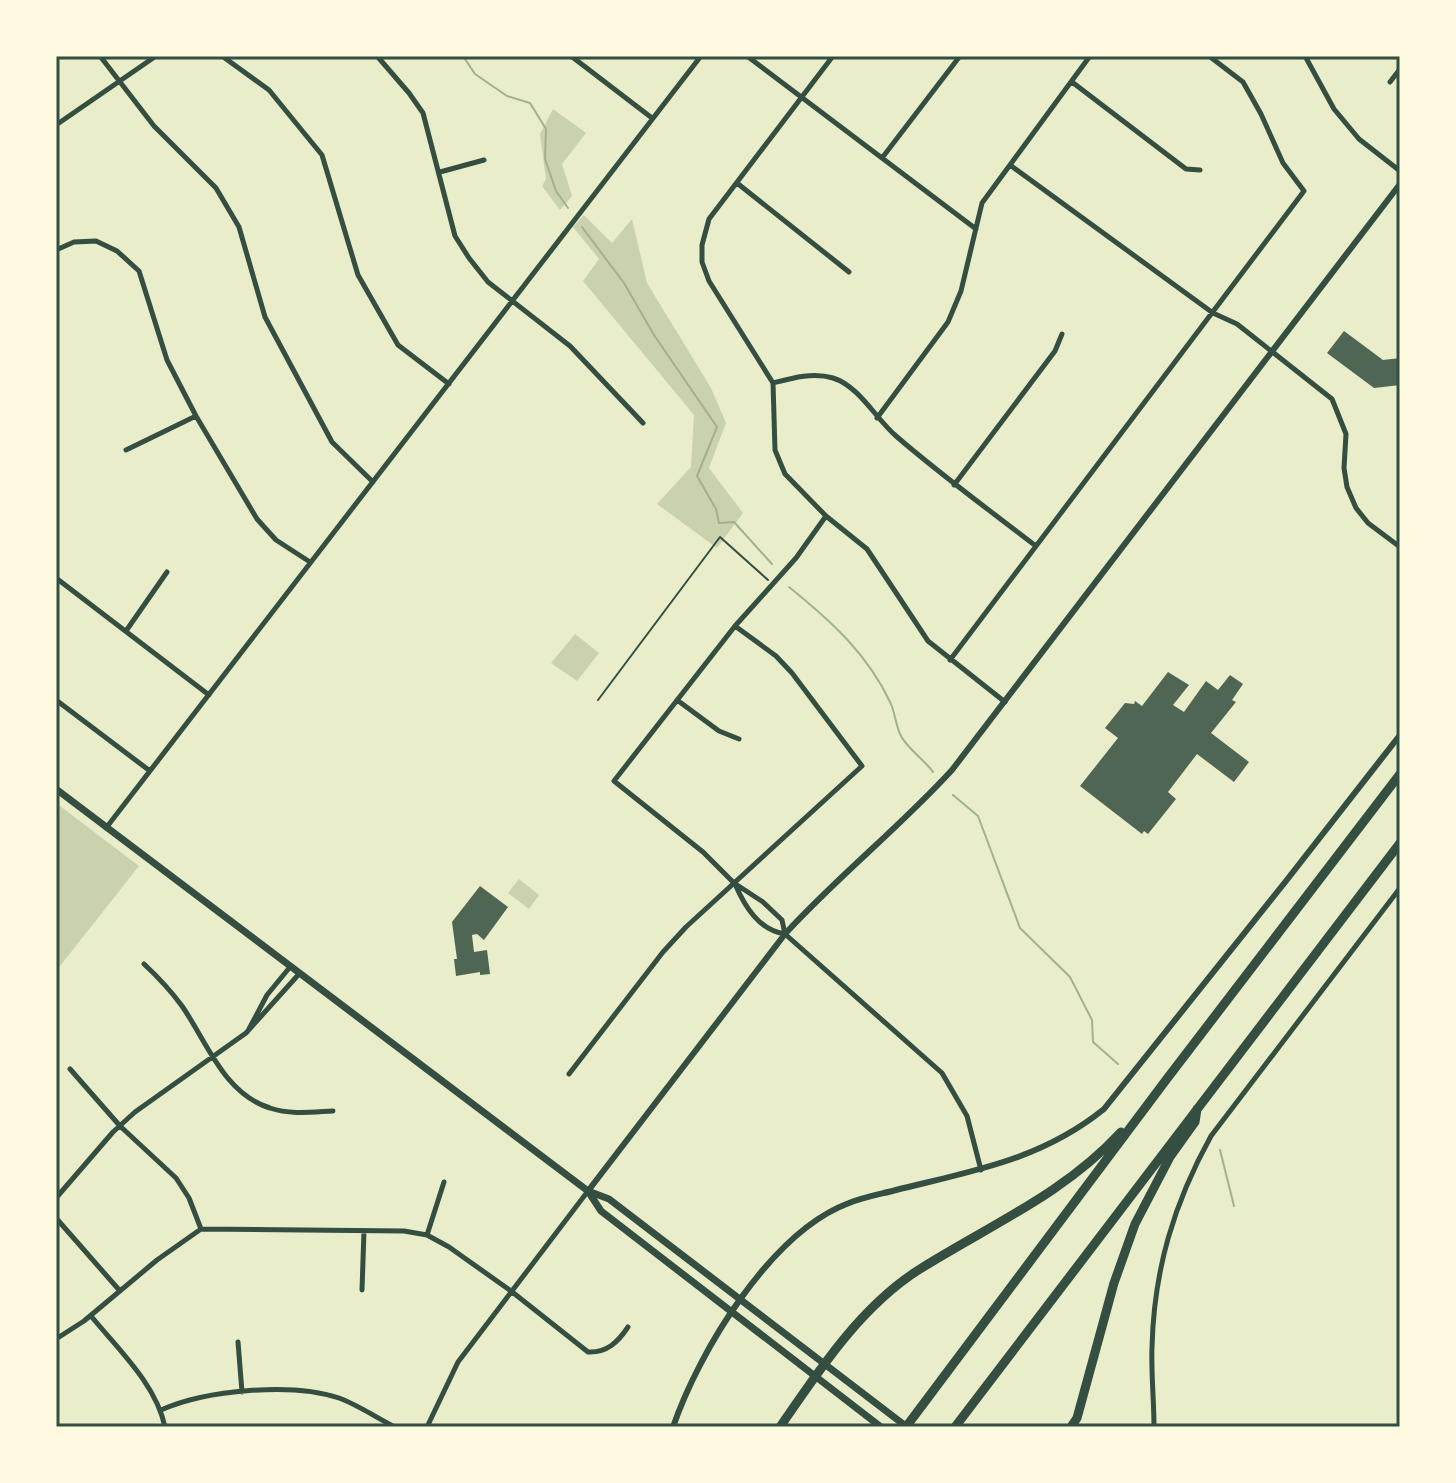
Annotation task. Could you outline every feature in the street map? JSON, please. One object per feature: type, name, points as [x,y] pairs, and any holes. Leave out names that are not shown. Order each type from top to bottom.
[{"type":"highway","points":[[907,1427],[1400,774]]},
{"type":"highway","points":[[955,1427],[1400,843]]},
{"type":"highway","points":[[780,1427],[824,1364],[886,1294],[1045,1197],[1087,1165],[1166,1080]]},
{"type":"highway","points":[[1071,1427],[1077,1418],[1114,1283],[1135,1224],[1170,1157],[1195,1122],[1197,1109]]},
{"type":"main road","points":[[56,789],[588,1191],[609,1199],[907,1427]]},
{"type":"main road","points":[[588,1191],[601,1211],[881,1427]]},
{"type":"street","points":[[100,56],[154,126],[216,188],[239,227],[265,317],[332,442],[373,482]]},
{"type":"street","points":[[56,125],[156,56]]},
{"type":"street","points":[[222,56],[269,90],[322,155],[358,275],[398,345],[449,384]]},
{"type":"street","points":[[377,56],[423,113],[455,236],[488,282],[570,346],[643,423]]},
{"type":"street","points":[[571,56],[652,118]]},
{"type":"street","points":[[106,828],[701,56]]},
{"type":"street","points":[[747,56],[976,229]]},
{"type":"street","points":[[833,56],[709,219],[702,245],[702,262],[709,281],[773,383],[775,450],[785,474],[826,516],[867,549],[928,641],[1005,702]]},
{"type":"street","points":[[882,158],[960,56]]},
{"type":"street","points":[[877,418],[948,322],[961,291],[982,203],[1090,56]]},
{"type":"street","points":[[950,660],[1216,314],[1304,191],[1283,163],[1243,82],[1209,56]]},
{"type":"street","points":[[1305,56],[1334,109],[1359,139],[1400,171]]},
{"type":"street","points":[[1390,82],[1400,69]]},
{"type":"street","points":[[1072,82],[1186,169],[1200,170]]},
{"type":"street","points":[[440,172],[484,160]]},
{"type":"street","points":[[1010,165],[1216,314],[1237,324],[1332,399],[1346,434],[1344,468],[1347,487],[1356,508],[1368,523],[1400,547]]},
{"type":"street","points":[[737,183],[849,272]]},
{"type":"street","points":[[427,1427],[458,1362],[785,934],[818,898],[913,812],[952,770],[1400,184]]},
{"type":"street","points":[[56,250],[74,242],[96,241],[117,251],[139,271],[167,360],[196,416],[257,519],[276,540],[310,562]]},
{"type":"street","points":[[954,485],[1055,351],[1062,334]]},
{"type":"street","points":[[773,383],[802,375],[834,378],[851,389],[893,434],[954,485],[1036,546]]},
{"type":"street","points":[[126,450],[196,416]]},
{"type":"street","points":[[785,934],[782,920],[763,902],[734,883],[703,852],[614,781],[735,626],[796,558],[826,516]]},
{"type":"street","points":[[126,631],[167,572]]},
{"type":"street","points":[[56,578],[209,695]]},
{"type":"street","points":[[569,1074],[663,952],[686,927],[862,766],[792,673],[776,656],[735,626]]},
{"type":"street","points":[[56,700],[150,771]]},
{"type":"street","points":[[677,700],[719,731],[739,739]]},
{"type":"street","points":[[673,1427],[693,1375],[742,1299],[779,1250],[821,1216],[849,1202],[981,1170],[1054,1143],[1082,1127],[1104,1109],[1400,735]]},
{"type":"street","points":[[734,883],[749,911],[770,932],[785,934],[942,1073],[967,1116],[981,1170]]},
{"type":"street","points":[[1154,1427],[1152,1346],[1161,1263],[1188,1177],[1211,1136],[1400,888]]},
{"type":"street","points":[[144,964],[181,1006],[213,1059],[250,1099],[268,1108],[287,1112],[333,1111]]},
{"type":"street","points":[[246,1033],[267,995],[290,967]]},
{"type":"street","points":[[56,1198],[135,1112],[246,1033],[299,974]]},
{"type":"street","points":[[70,1069],[120,1126],[176,1178],[189,1198],[201,1229]]},
{"type":"street","points":[[427,1235],[444,1182]]},
{"type":"street","points":[[56,1218],[120,1291]]},
{"type":"street","points":[[56,1339],[201,1229],[233,1227],[404,1231],[427,1235],[511,1291],[588,1352],[602,1353],[620,1339],[628,1327]]},
{"type":"street","points":[[362,1290],[364,1231]]},
{"type":"street","points":[[91,1315],[151,1391],[161,1410],[165,1427]]},
{"type":"street","points":[[238,1342],[242,1392]]},
{"type":"street","points":[[161,1410],[185,1400],[242,1392],[310,1391],[342,1399],[395,1427]]},
{"type":"path","points":[[598,700],[720,537],[771,584]]},
{"type":"green space","points":[[553,109],[586,133],[562,164],[572,196],[560,210],[542,186],[546,179],[540,134]]},
{"type":"green space","points":[[584,215],[612,243],[632,219],[647,283],[711,388],[726,423],[709,468],[743,513],[717,548],[657,504],[691,467],[694,415],[583,281],[599,259],[573,227]]},
{"type":"green space","points":[[575,634],[599,653],[577,681],[551,663]]},
{"type":"green space","points":[[56,803],[139,866],[56,971]]},
{"type":"green space","points":[[519,879],[539,895],[529,909],[508,893]]},
{"type":"building","points":[[1344,331],[1383,360],[1400,358],[1400,385],[1374,388],[1327,353]]},
{"type":"building","points":[[1168,672],[1189,685],[1173,705],[1184,712],[1206,681],[1218,690],[1230,675],[1243,684],[1232,700],[1236,702],[1211,733],[1249,762],[1234,782],[1197,754],[1168,792],[1176,799],[1148,834],[1144,831],[1142,834],[1080,786],[1118,738],[1105,728],[1125,703],[1134,704],[1135,701],[1142,706]]},
{"type":"building","points":[[480,886],[508,907],[484,940],[477,934],[472,935],[474,952],[487,950],[490,974],[480,975],[480,972],[456,976],[452,922]]},
{"type":"waterway","points":[[463,56],[475,74],[507,96],[530,103],[546,129],[545,159],[556,191],[568,208]]},
{"type":"waterway","points":[[582,227],[624,283],[654,335],[717,427],[697,476],[716,509],[719,523],[734,522],[772,564]]},
{"type":"waterway","points":[[789,587],[834,626],[860,654],[882,686],[903,739],[933,772]]},
{"type":"waterway","points":[[953,795],[978,816],[1020,928],[1070,977],[1092,1020],[1093,1042],[1118,1064]]},
{"type":"waterway","points":[[1220,1150],[1234,1206]]}]
